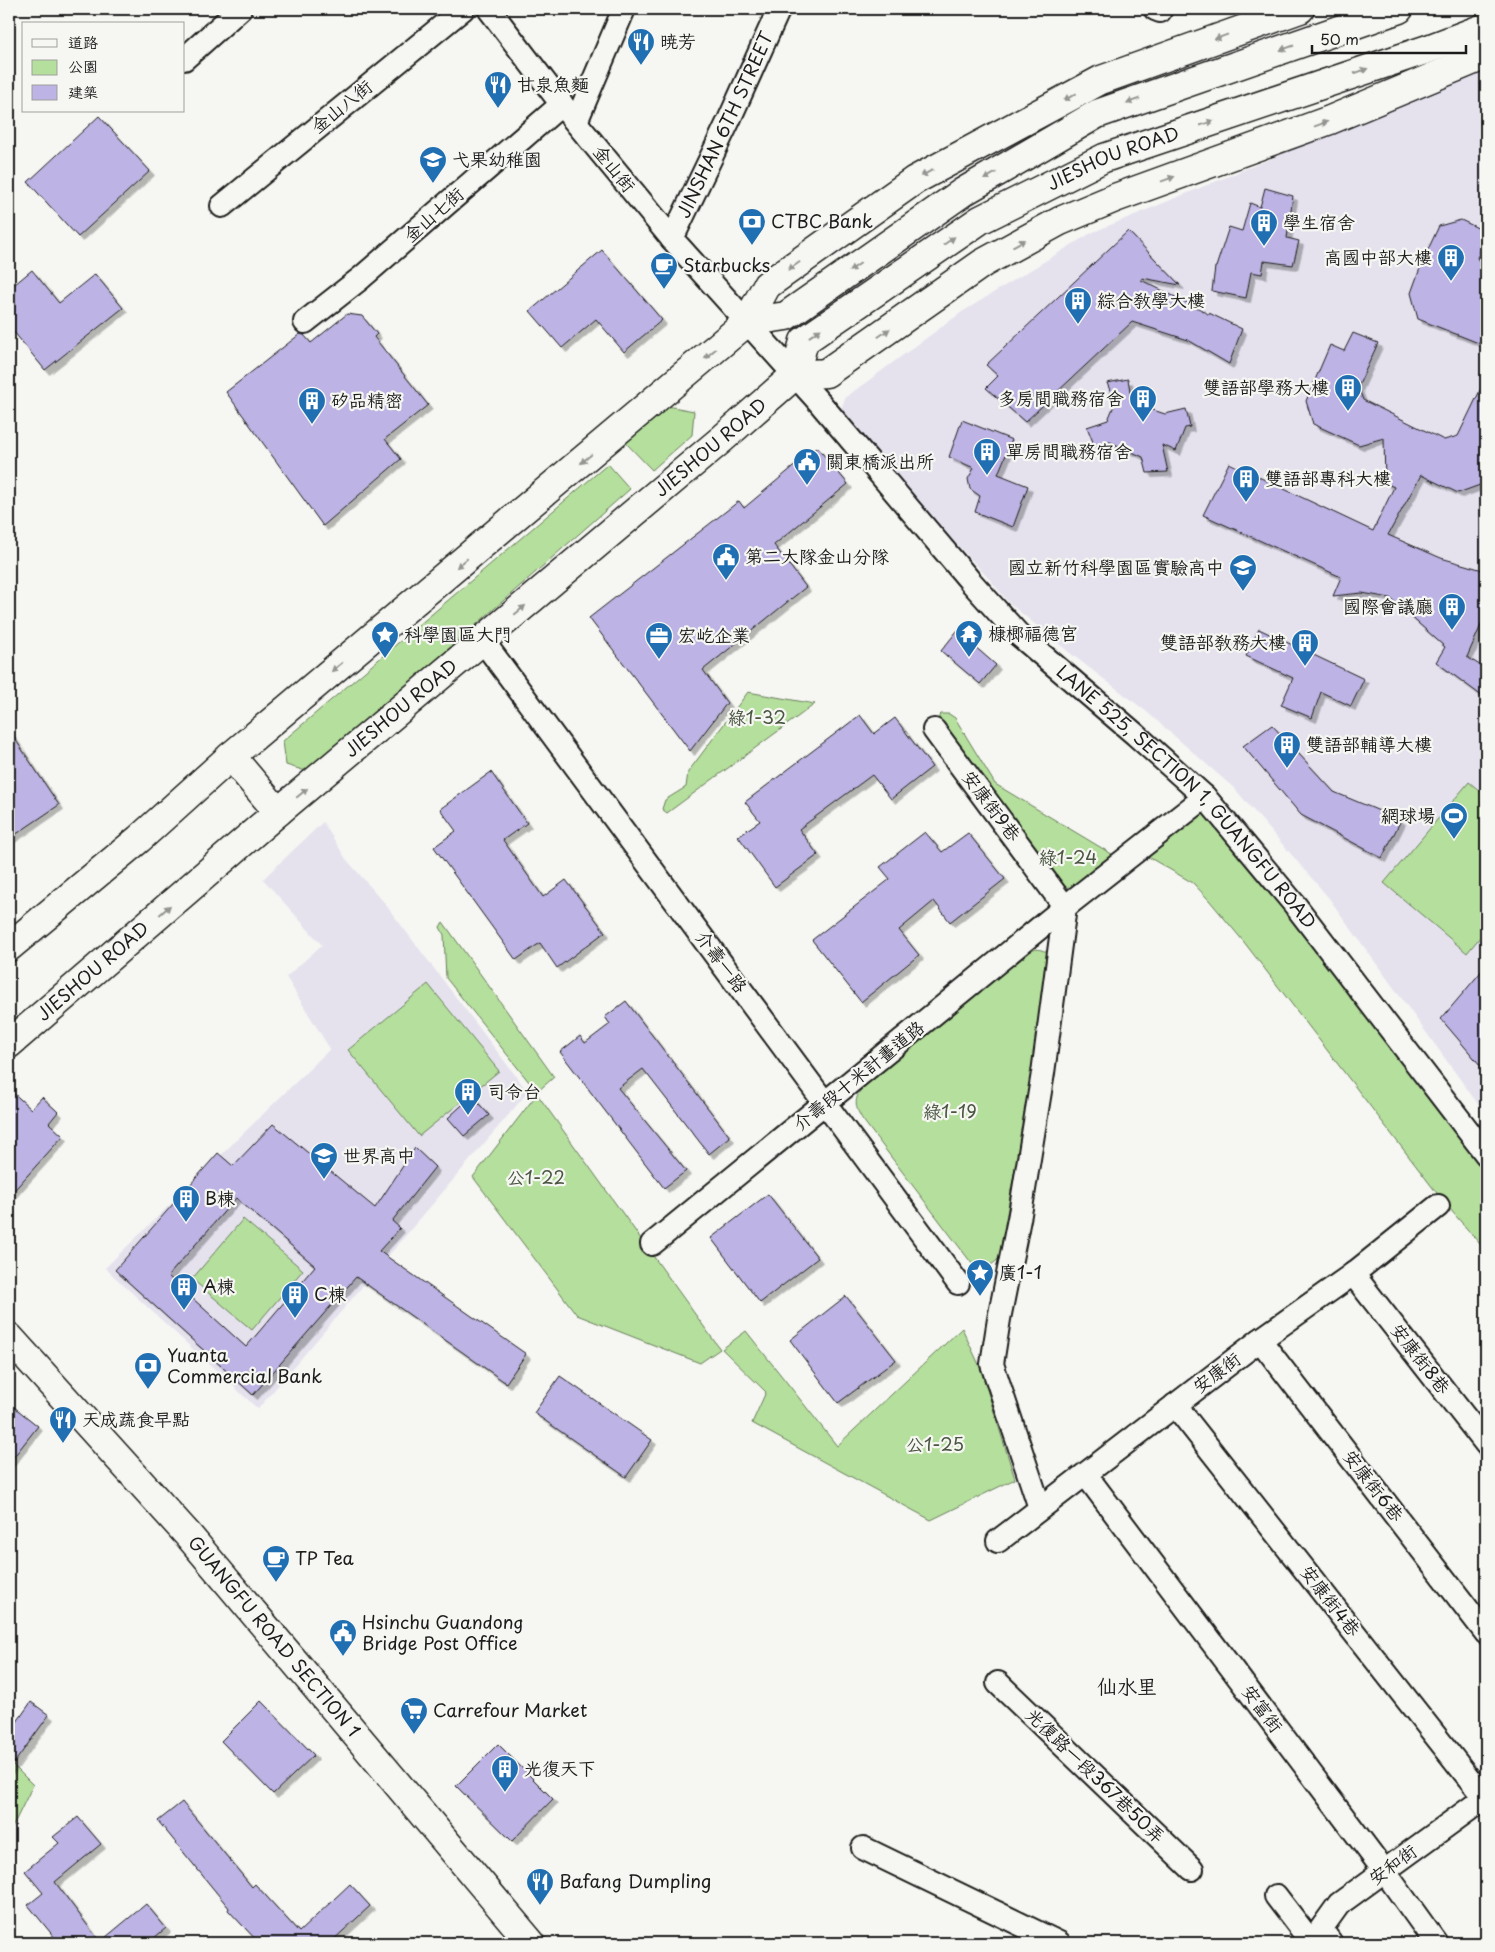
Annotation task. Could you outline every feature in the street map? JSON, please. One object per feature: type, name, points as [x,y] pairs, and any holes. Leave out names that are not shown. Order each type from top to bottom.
[{"type":"street","points":[[185,58],[240,9]]},
{"type":"street","name":"金山八街","points":[[222,206],[463,9]]},
{"type":"street","name":"金山街","points":[[488,9],[576,122],[672,240],[747,322]]},
{"type":"street","points":[[576,122],[624,9]]},
{"type":"street","name":"JINSHAN 6TH STREET","points":[[672,240],[730,120],[779,9]]},
{"type":"street","points":[[9,947],[139,839],[231,756],[747,322],[766,285],[915,180],[1101,80],[1300,9]]},
{"type":"street","points":[[747,322],[786,316],[963,192],[1097,114],[1399,9]]},
{"type":"street","name":"JIESHOU ROAD","points":[[9,1044],[278,812],[483,642],[795,375],[804,341],[980,220],[1104,158],[1486,27]]},
{"type":"street","name":"JIESHOU ROAD","points":[[795,375],[826,373],[984,263],[1060,221],[1115,198],[1330,120],[1486,54]]},
{"type":"street","name":"金山七街","points":[[305,322],[361,278],[562,104]]},
{"type":"street","name":"LANE 525, SECTION 1, GUANGFU ROAD","points":[[747,322],[795,375],[964,575],[1019,635],[1205,797],[1295,905],[1486,1154]]},
{"type":"street","name":"介壽一路","points":[[483,642],[958,1283]]},
{"type":"street","name":"安康街9巷","points":[[934,730],[1066,907]]},
{"type":"street","points":[[231,756],[278,812]]},
{"type":"street","name":"介壽段十米計畫道路","points":[[652,1244],[1066,907],[1205,797]]},
{"type":"street","points":[[1040,1508],[992,1364],[1020,1214],[1043,1074],[1066,907]]},
{"type":"street","name":"安康街","points":[[998,1542],[1260,1340],[1353,1274],[1438,1206]]},
{"type":"street","name":"安康街8巷","points":[[1353,1274],[1486,1444]]},
{"type":"street","name":"GUANGFU ROAD SECTION 1","points":[[9,1336],[189,1536],[531,1943]]},
{"type":"street","name":"安康街6巷","points":[[1260,1340],[1486,1633]]},
{"type":"street","name":"安康街4巷","points":[[1175,1405],[1486,1798]]},
{"type":"street","name":"安富街","points":[[1086,1475],[1436,1943]]},
{"type":"street","name":"光復路一段367巷50弄","points":[[998,1683],[1192,1869]]},
{"type":"street","name":"安和街","points":[[1331,1943],[1321,1929],[1339,1904],[1486,1798]]},
{"type":"street","points":[[863,1848],[1059,1943]]},
{"type":"street","points":[[1276,1896],[1312,1943]]},
{"type":"shaded area","name":"國立新竹科學園區實驗高中","points":[[1486,70],[1486,1115],[1328,897],[1235,789],[1147,712],[1070,653],[1008,602],[992,582],[924,509],[840,411],[846,397],[962,312],[1091,233]]},
{"type":"shaded area","name":"世界高中","points":[[323,822],[346,859],[382,900],[528,1092],[258,1409],[105,1268],[330,1049],[286,977],[322,945],[263,879]]},
{"type":"green space","points":[[667,406],[694,411],[692,435],[652,470],[625,442]]},
{"type":"green space","points":[[608,464],[630,489],[309,772],[286,765],[283,741]]},
{"type":"green space","name":"綠1-32","points":[[748,692],[815,704],[667,813],[662,809],[665,800],[686,787],[688,772]]},
{"type":"green space","name":"綠1-24","points":[[941,714],[949,714],[955,718],[995,784],[1115,856],[1073,888],[1059,886],[939,722]]},
{"type":"green space","name":"網球場","points":[[1469,782],[1486,796],[1486,930],[1467,953],[1384,883]]},
{"type":"green space","points":[[1203,806],[1424,1084],[1486,1166],[1486,1251],[1443,1201],[1244,942],[1209,900],[1193,883],[1145,855]]},
{"type":"green space","points":[[443,922],[554,1077],[537,1092],[446,978],[444,935],[440,927]]},
{"type":"green space","name":"綠1-19","points":[[1036,949],[1047,952],[1052,962],[999,1258],[990,1265],[977,1266],[973,1265],[863,1120],[858,1111],[856,1100],[863,1087],[1025,954]]},
{"type":"green space","points":[[428,984],[499,1071],[419,1136],[348,1050]]},
{"type":"green space","name":"公1-22","points":[[537,1094],[720,1349],[700,1363],[577,1315],[473,1177]]},
{"type":"green space","points":[[243,1219],[303,1270],[252,1330],[192,1279]]},
{"type":"green space","name":"公1-25","points":[[962,1328],[980,1367],[1015,1479],[931,1520],[752,1423],[766,1392],[722,1349],[746,1331],[837,1446]]},
{"type":"green space","points":[[9,1761],[33,1785],[9,1834]]},
{"type":"building","points":[[99,116],[150,171],[78,237],[28,182]]},
{"type":"building","name":"學生宿舍","points":[[1265,188],[1293,196],[1287,238],[1299,241],[1293,265],[1264,261],[1262,274],[1251,272],[1246,298],[1212,291],[1215,267],[1229,227],[1242,231],[1250,203],[1260,207]]},
{"type":"building","name":"高國中部大樓","points":[[1461,220],[1486,232],[1477,258],[1486,270],[1486,346],[1418,319],[1411,293],[1423,260],[1439,226]]},
{"type":"building","name":"綜合教學大樓","points":[[1128,231],[1180,285],[1142,278],[1141,280],[1209,315],[1209,313],[1242,329],[1229,364],[1188,340],[1132,322],[1025,422],[986,388],[998,376],[986,365]]},
{"type":"building","points":[[602,250],[662,320],[624,352],[596,319],[562,348],[530,311]]},
{"type":"building","points":[[32,270],[59,303],[95,274],[123,308],[45,370],[9,326],[9,289]]},
{"type":"building","name":"矽品精密","points":[[347,314],[362,316],[377,334],[374,337],[428,405],[385,439],[401,459],[323,526],[226,392],[300,334],[304,335],[311,343]]},
{"type":"building","points":[[1353,333],[1378,343],[1358,387],[1363,400],[1444,440],[1458,436],[1486,378],[1486,474],[1480,485],[1458,493],[1421,475],[1388,535],[1441,558],[1486,571],[1486,614],[1467,657],[1486,669],[1486,699],[1436,662],[1445,647],[1390,598],[1362,593],[1333,596],[1341,577],[1203,515],[1229,463],[1373,531],[1394,487],[1385,483],[1384,438],[1359,445],[1313,424],[1306,401],[1330,345],[1344,351]]},
{"type":"building","name":"多房間職務宿舍","points":[[1128,379],[1132,403],[1165,414],[1186,409],[1190,427],[1185,428],[1176,451],[1162,445],[1168,472],[1147,473],[1143,457],[1110,442],[1095,447],[1087,427],[1108,420],[1115,403],[1107,383]]},
{"type":"building","name":"單房間職務宿舍","points":[[962,420],[1012,440],[998,474],[1028,486],[1013,527],[975,512],[980,496],[970,489],[968,479],[974,468],[949,457]]},
{"type":"building","points":[[817,447],[848,484],[774,545],[806,587],[703,670],[727,703],[690,751],[589,618],[739,501],[744,508]]},
{"type":"building","name":"雙語部教務大樓","points":[[1259,629],[1364,679],[1351,706],[1321,692],[1312,718],[1281,705],[1293,678],[1246,656]]},
{"type":"building","name":"槺榔福德宮","points":[[957,631],[996,665],[980,684],[941,651]]},
{"type":"building","points":[[860,715],[874,734],[895,718],[932,767],[891,799],[872,775],[799,829],[818,855],[775,887],[738,836],[760,821],[745,802]]},
{"type":"building","name":"雙語部輔導大樓","points":[[1272,725],[1334,792],[1401,820],[1382,858],[1301,815],[1243,746]]},
{"type":"building","points":[[9,730],[59,805],[9,839]]},
{"type":"building","points":[[491,772],[527,823],[503,840],[543,897],[566,880],[605,932],[557,968],[540,943],[516,960],[434,847],[456,831],[440,809]]},
{"type":"building","points":[[925,832],[942,852],[968,833],[1005,879],[950,922],[934,901],[899,930],[919,955],[861,1002],[812,940],[890,879],[880,867]]},
{"type":"building","points":[[1486,966],[1486,1072],[1441,1019]]},
{"type":"building","points":[[626,1001],[730,1137],[709,1154],[643,1069],[618,1088],[686,1171],[664,1188],[560,1052],[580,1036],[585,1043],[610,1024],[605,1017]]},
{"type":"building","points":[[9,1089],[31,1109],[42,1097],[58,1112],[49,1123],[63,1136],[9,1196]]},
{"type":"building","name":"司令台","points":[[472,1096],[489,1115],[464,1136],[448,1118]]},
{"type":"building","points":[[273,1124],[375,1208],[415,1148],[435,1167],[392,1221],[400,1228],[379,1251],[526,1354],[506,1383],[356,1277],[253,1395],[115,1270],[218,1153],[233,1166]],"holes":[[[236,1198],[315,1266],[246,1347],[168,1276]]]},
{"type":"building","points":[[768,1194],[818,1258],[760,1303],[711,1238]]},
{"type":"building","points":[[846,1296],[896,1360],[838,1403],[790,1340]]},
{"type":"building","points":[[560,1376],[652,1440],[626,1477],[534,1413]]},
{"type":"building","points":[[9,1403],[38,1426],[9,1463]]},
{"type":"building","points":[[261,1701],[314,1755],[273,1794],[221,1741]]},
{"type":"building","points":[[31,1702],[49,1715],[9,1770],[9,1733]]},
{"type":"building","name":"光復天下","points":[[498,1744],[553,1799],[512,1841],[456,1786]]},
{"type":"building","points":[[182,1802],[252,1887],[255,1884],[299,1932],[350,1884],[370,1906],[330,1943],[259,1943],[228,1910],[229,1908],[158,1821]]},
{"type":"building","points":[[78,1817],[101,1844],[55,1882],[100,1942],[146,1904],[166,1928],[148,1943],[59,1943],[28,1905],[43,1893],[25,1871],[59,1843],[53,1837]]},
{"type":"place","name":"暁芳","points":[[641,66]]},
{"type":"place","name":"甘泉魚麵","points":[[498,109]]},
{"type":"place","name":"弋果幼稚園","points":[[433,184]]},
{"type":"place","name":"CTBC Bank","points":[[752,246]]},
{"type":"place","name":"學生宿舍","points":[[1264,247]]},
{"type":"place","name":"高國中部大樓","points":[[1451,282]]},
{"type":"place","name":"Starbucks","points":[[664,290]]},
{"type":"place","name":"綜合教學大樓","points":[[1078,325]]},
{"type":"place","name":"雙語部學務大樓","points":[[1348,412]]},
{"type":"place","name":"多房間職務宿舍","points":[[1143,423]]},
{"type":"place","name":"矽品精密","points":[[312,425]]},
{"type":"place","name":"單房間職務宿舍","points":[[987,476]]},
{"type":"place","name":"關東橋派出所","points":[[807,486]]},
{"type":"place","name":"雙語部專科大樓","points":[[1246,503]]},
{"type":"place","name":"第二大隊金山分隊","points":[[726,581]]},
{"type":"place","name":"國立新竹科學園區實驗高中","points":[[1243,592]]},
{"type":"place","name":"國際會議廳","points":[[1452,631]]},
{"type":"place","name":"槺榔福德宮","points":[[969,658]]},
{"type":"place","name":"科學園區大門","points":[[385,659]]},
{"type":"place","name":"宏屹企業","points":[[659,660]]},
{"type":"place","name":"雙語部教務大樓","points":[[1305,667]]},
{"type":"place","name":"雙語部輔導大樓","points":[[1287,769]]},
{"type":"place","name":"網球場","points":[[1454,840]]},
{"type":"place","name":"司令台","points":[[468,1116]]},
{"type":"place","name":"世界高中","points":[[324,1180]]},
{"type":"place","name":"B棟","points":[[186,1223]]},
{"type":"place","name":"廣1-1","points":[[980,1297]]},
{"type":"place","name":"A棟","points":[[184,1311]]},
{"type":"place","name":"C棟","points":[[295,1319]]},
{"type":"place","name":"Yuanta Commercial Bank","points":[[148,1390]]},
{"type":"place","name":"天成蔬食早點","points":[[63,1444]]},
{"type":"place","name":"TP Tea","points":[[276,1583]]},
{"type":"place","name":"Hsinchu Guandong Bridge Post Office","points":[[343,1657]]},
{"type":"place","name":"Carrefour Market","points":[[414,1735]]},
{"type":"place","name":"光復天下","points":[[505,1793]]},
{"type":"place","name":"Bafang Dumpling","points":[[540,1906]]},
{"type":"district","name":"仙水里","points":[[1127,1687]]}]
